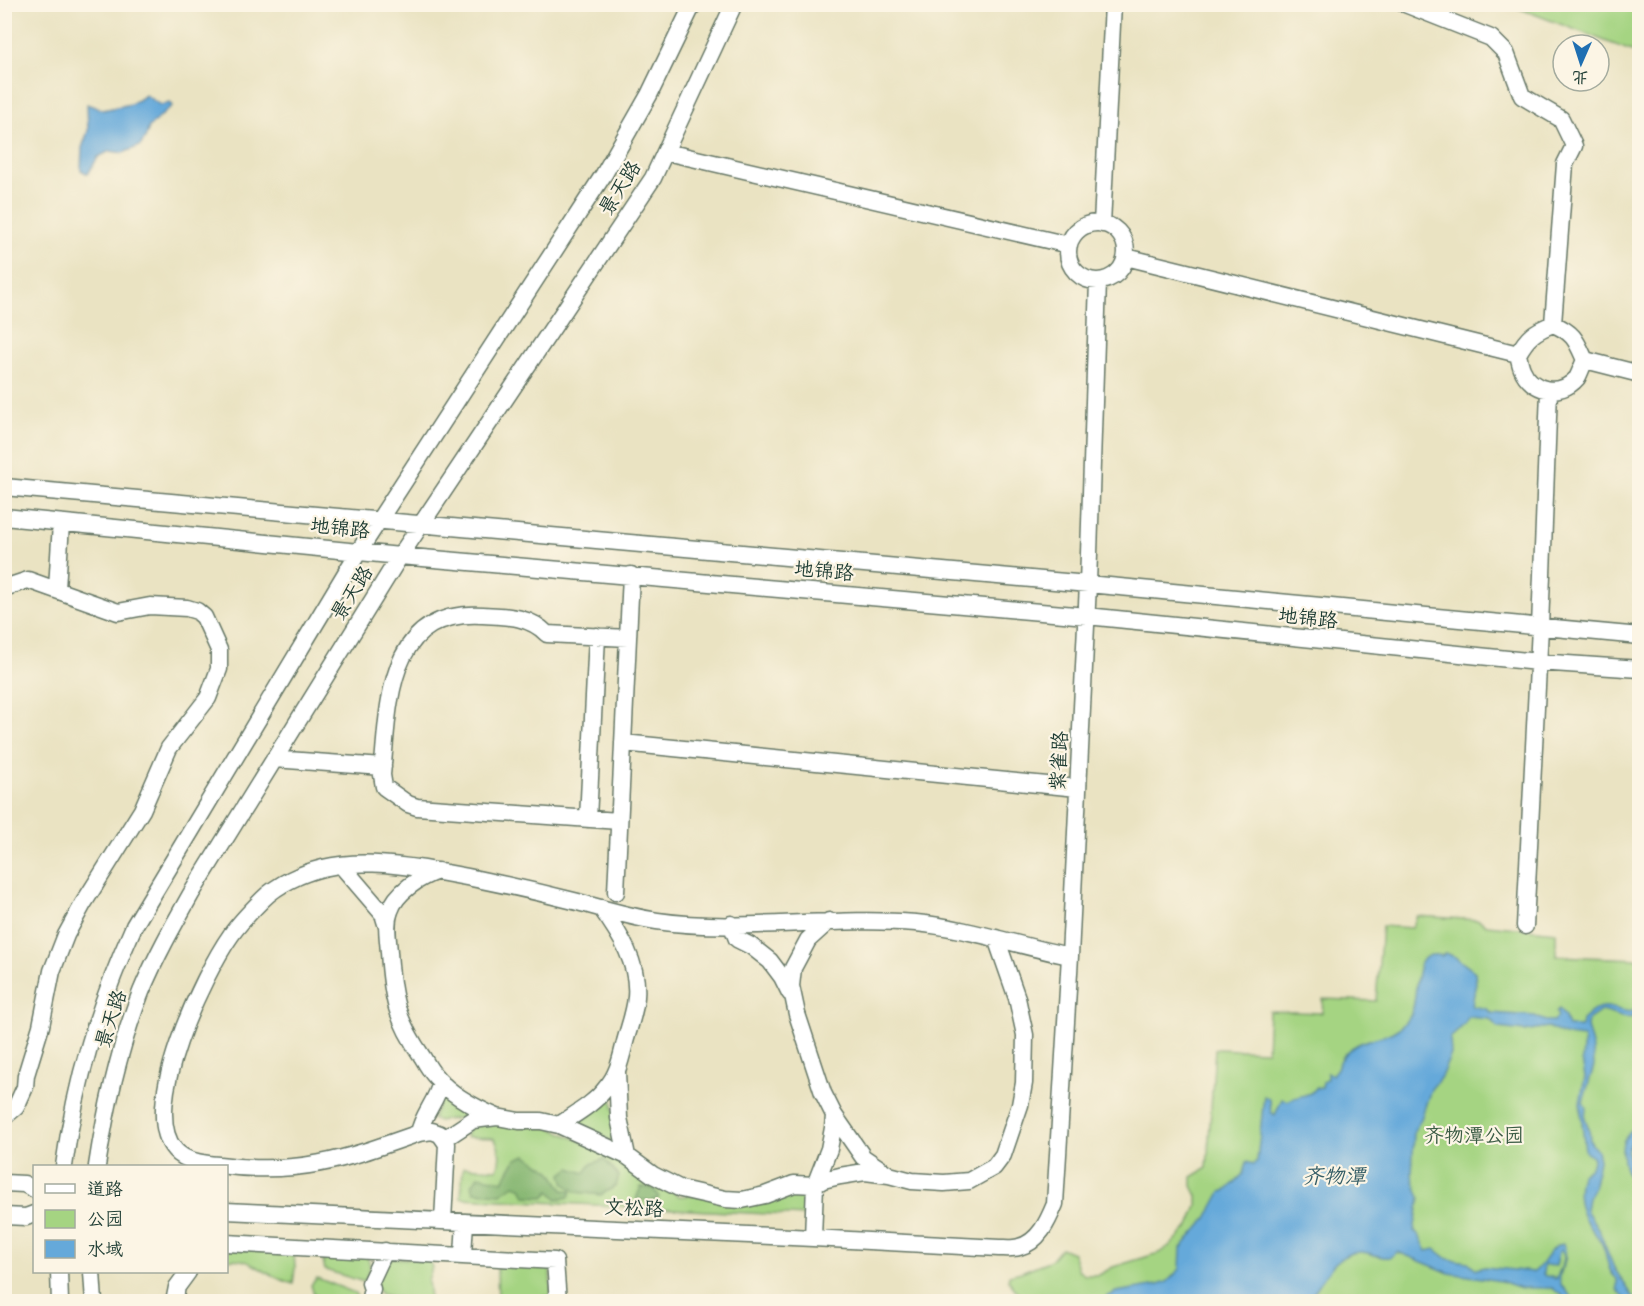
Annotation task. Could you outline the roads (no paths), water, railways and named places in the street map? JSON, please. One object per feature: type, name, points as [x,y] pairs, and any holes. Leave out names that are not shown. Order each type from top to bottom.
[{"type":"street","name":"景天路","points":[[64,1165],[74,1103],[93,1028],[110,980],[134,926],[359,551],[604,174],[649,95],[693,4]]},
{"type":"street","name":"景天路","points":[[97,1165],[111,1089],[125,1038],[141,992],[164,941],[400,556],[653,178],[734,4]]},
{"type":"street","points":[[1102,224],[1113,4]]},
{"type":"street","points":[[1405,4],[1491,38],[1506,52],[1522,96],[1561,119],[1574,146],[1565,164],[1553,324]]},
{"type":"street","points":[[666,152],[1069,245]]},
{"type":"street","points":[[1102,224],[1118,232],[1124,239],[1126,256],[1117,274],[1098,281],[1081,277],[1075,270],[1070,263],[1069,245],[1072,237],[1085,226],[1102,224]]},
{"type":"street","points":[[1126,256],[1518,354]]},
{"type":"street","name":"紫雀路","points":[[1036,1237],[1047,1223],[1054,1204],[1070,956],[1087,616],[1098,281]]},
{"type":"street","points":[[1553,324],[1570,331],[1585,360],[1577,377],[1565,388],[1549,391],[1534,385],[1522,370],[1518,354],[1524,343],[1538,330],[1553,324]]},
{"type":"street","points":[[1585,360],[1640,374]]},
{"type":"street","points":[[1525,926],[1549,391]]},
{"type":"street","name":"地锦路","points":[[4,487],[422,523],[1640,636]]},
{"type":"street","name":"地锦路","points":[[4,517],[400,556],[1087,616],[1538,662],[1640,669]]},
{"type":"street","points":[[57,589],[61,523]]},
{"type":"street","points":[[615,892],[631,575]]},
{"type":"street","points":[[4,588],[28,580],[118,612],[150,606],[187,608],[204,616],[219,650],[219,669],[208,698],[169,748],[142,810],[66,935],[52,971],[25,1087],[16,1107],[4,1117]]},
{"type":"street","points":[[619,821],[417,807],[408,804],[384,787],[383,767],[391,689],[396,668],[407,647],[419,633],[435,622],[455,615],[498,615],[526,619],[547,634],[628,638]]},
{"type":"street","points":[[588,819],[597,636]]},
{"type":"street","points":[[623,744],[1078,788]]},
{"type":"street","points":[[274,759],[383,767]]},
{"type":"street","points":[[213,1165],[189,1159],[175,1151],[168,1136],[164,1113],[165,1098],[178,1044],[190,1013],[232,933],[266,896],[301,874],[326,867],[394,864],[438,871],[468,876],[656,921],[700,925],[829,921],[916,923],[957,928],[1036,950],[1070,956]]},
{"type":"street","points":[[341,866],[383,914],[387,928],[393,996],[400,1020],[415,1047],[441,1082],[478,1108],[497,1117],[559,1125],[627,1156],[652,1175],[681,1190],[725,1199],[742,1200],[765,1195],[795,1184],[814,1185],[823,1180],[865,1172],[912,1181],[944,1183],[969,1181],[994,1167],[1003,1155],[1020,1105],[1024,1083],[1025,1035],[1017,998],[996,938]]},
{"type":"street","points":[[387,928],[390,910],[398,897],[428,875],[438,871]]},
{"type":"street","points":[[559,1125],[581,1111],[608,1087],[617,1072],[636,1000],[629,954],[617,930],[601,908]]},
{"type":"street","points":[[829,921],[808,940],[800,952],[791,986],[793,999],[823,1093],[834,1115],[863,1157],[889,1175]]},
{"type":"street","points":[[731,924],[737,939],[751,946],[776,969],[793,999]]},
{"type":"street","points":[[617,1072],[619,1118],[627,1156]]},
{"type":"street","points":[[419,1133],[420,1124],[434,1101],[441,1082]]},
{"type":"street","points":[[813,1238],[814,1185],[829,1149],[834,1115]]},
{"type":"street","points":[[444,1139],[472,1120],[497,1117]]},
{"type":"street","points":[[228,1166],[267,1170],[293,1169],[338,1161],[419,1133],[432,1131],[441,1134],[447,1144],[443,1221]]},
{"type":"street","points":[[4,1183],[24,1184],[33,1188]]},
{"type":"street","name":"文松路","points":[[228,1211],[999,1248],[1020,1247],[1036,1237]]},
{"type":"street","points":[[4,1216],[26,1217],[33,1214]]},
{"type":"street","points":[[463,1255],[465,1222]]},
{"type":"street","points":[[228,1243],[555,1261],[558,1302]]},
{"type":"street","points":[[369,1302],[372,1289],[370,1283],[385,1251]]},
{"type":"street","points":[[59,1273],[60,1302]]},
{"type":"street","points":[[92,1273],[94,1302]]},
{"type":"street","points":[[174,1302],[177,1287],[187,1273]]},
{"type":"water","points":[[146,95],[160,105],[170,103],[172,106],[149,127],[140,146],[123,153],[110,151],[98,157],[88,174],[81,170],[82,148],[88,131],[87,104],[103,110],[131,104]]},
{"type":"water","name":"齐物潭","points":[[1445,953],[1455,957],[1475,972],[1476,982],[1472,1006],[1487,1009],[1491,1013],[1535,1016],[1545,1021],[1554,1021],[1558,1017],[1556,1012],[1559,1009],[1568,1027],[1581,1027],[1582,1020],[1599,1007],[1628,1011],[1639,1010],[1639,1016],[1628,1018],[1601,1011],[1588,1020],[1587,1027],[1593,1049],[1594,1066],[1583,1102],[1586,1108],[1585,1118],[1590,1141],[1597,1151],[1599,1160],[1586,1210],[1599,1230],[1614,1268],[1636,1301],[1627,1301],[1617,1289],[1617,1279],[1610,1269],[1603,1245],[1583,1216],[1580,1204],[1578,1192],[1581,1175],[1591,1167],[1593,1162],[1593,1158],[1585,1151],[1580,1103],[1585,1077],[1582,1060],[1584,1037],[1564,1035],[1548,1027],[1524,1031],[1498,1028],[1490,1019],[1468,1017],[1450,1038],[1451,1054],[1441,1077],[1431,1089],[1414,1132],[1412,1175],[1420,1198],[1414,1231],[1419,1235],[1427,1251],[1435,1249],[1448,1259],[1468,1262],[1476,1269],[1485,1267],[1534,1272],[1553,1248],[1563,1244],[1565,1261],[1560,1273],[1560,1282],[1575,1301],[1569,1301],[1552,1288],[1521,1288],[1501,1281],[1449,1273],[1398,1252],[1387,1257],[1361,1252],[1352,1253],[1336,1262],[1308,1301],[1100,1301],[1116,1292],[1167,1282],[1180,1269],[1181,1248],[1207,1218],[1221,1192],[1227,1190],[1243,1174],[1246,1162],[1254,1164],[1257,1161],[1264,1096],[1270,1100],[1271,1112],[1275,1115],[1282,1099],[1288,1101],[1322,1087],[1323,1082],[1327,1079],[1327,1073],[1332,1075],[1341,1058],[1351,1048],[1389,1034],[1403,1025],[1413,1009],[1420,966],[1424,959],[1431,955],[1442,956]],"holes":[[[1561,1250],[1564,1260],[1557,1278],[1545,1276],[1543,1274],[1544,1265],[1556,1266],[1559,1252]]]},
{"type":"water","points":[[1639,1122],[1639,1132],[1627,1152],[1636,1173],[1639,1174],[1639,1178],[1635,1178],[1630,1177],[1626,1170],[1622,1148],[1624,1140]]},
{"type":"park label","name":"齐物潭公园","points":[[1474,1135]]}]
